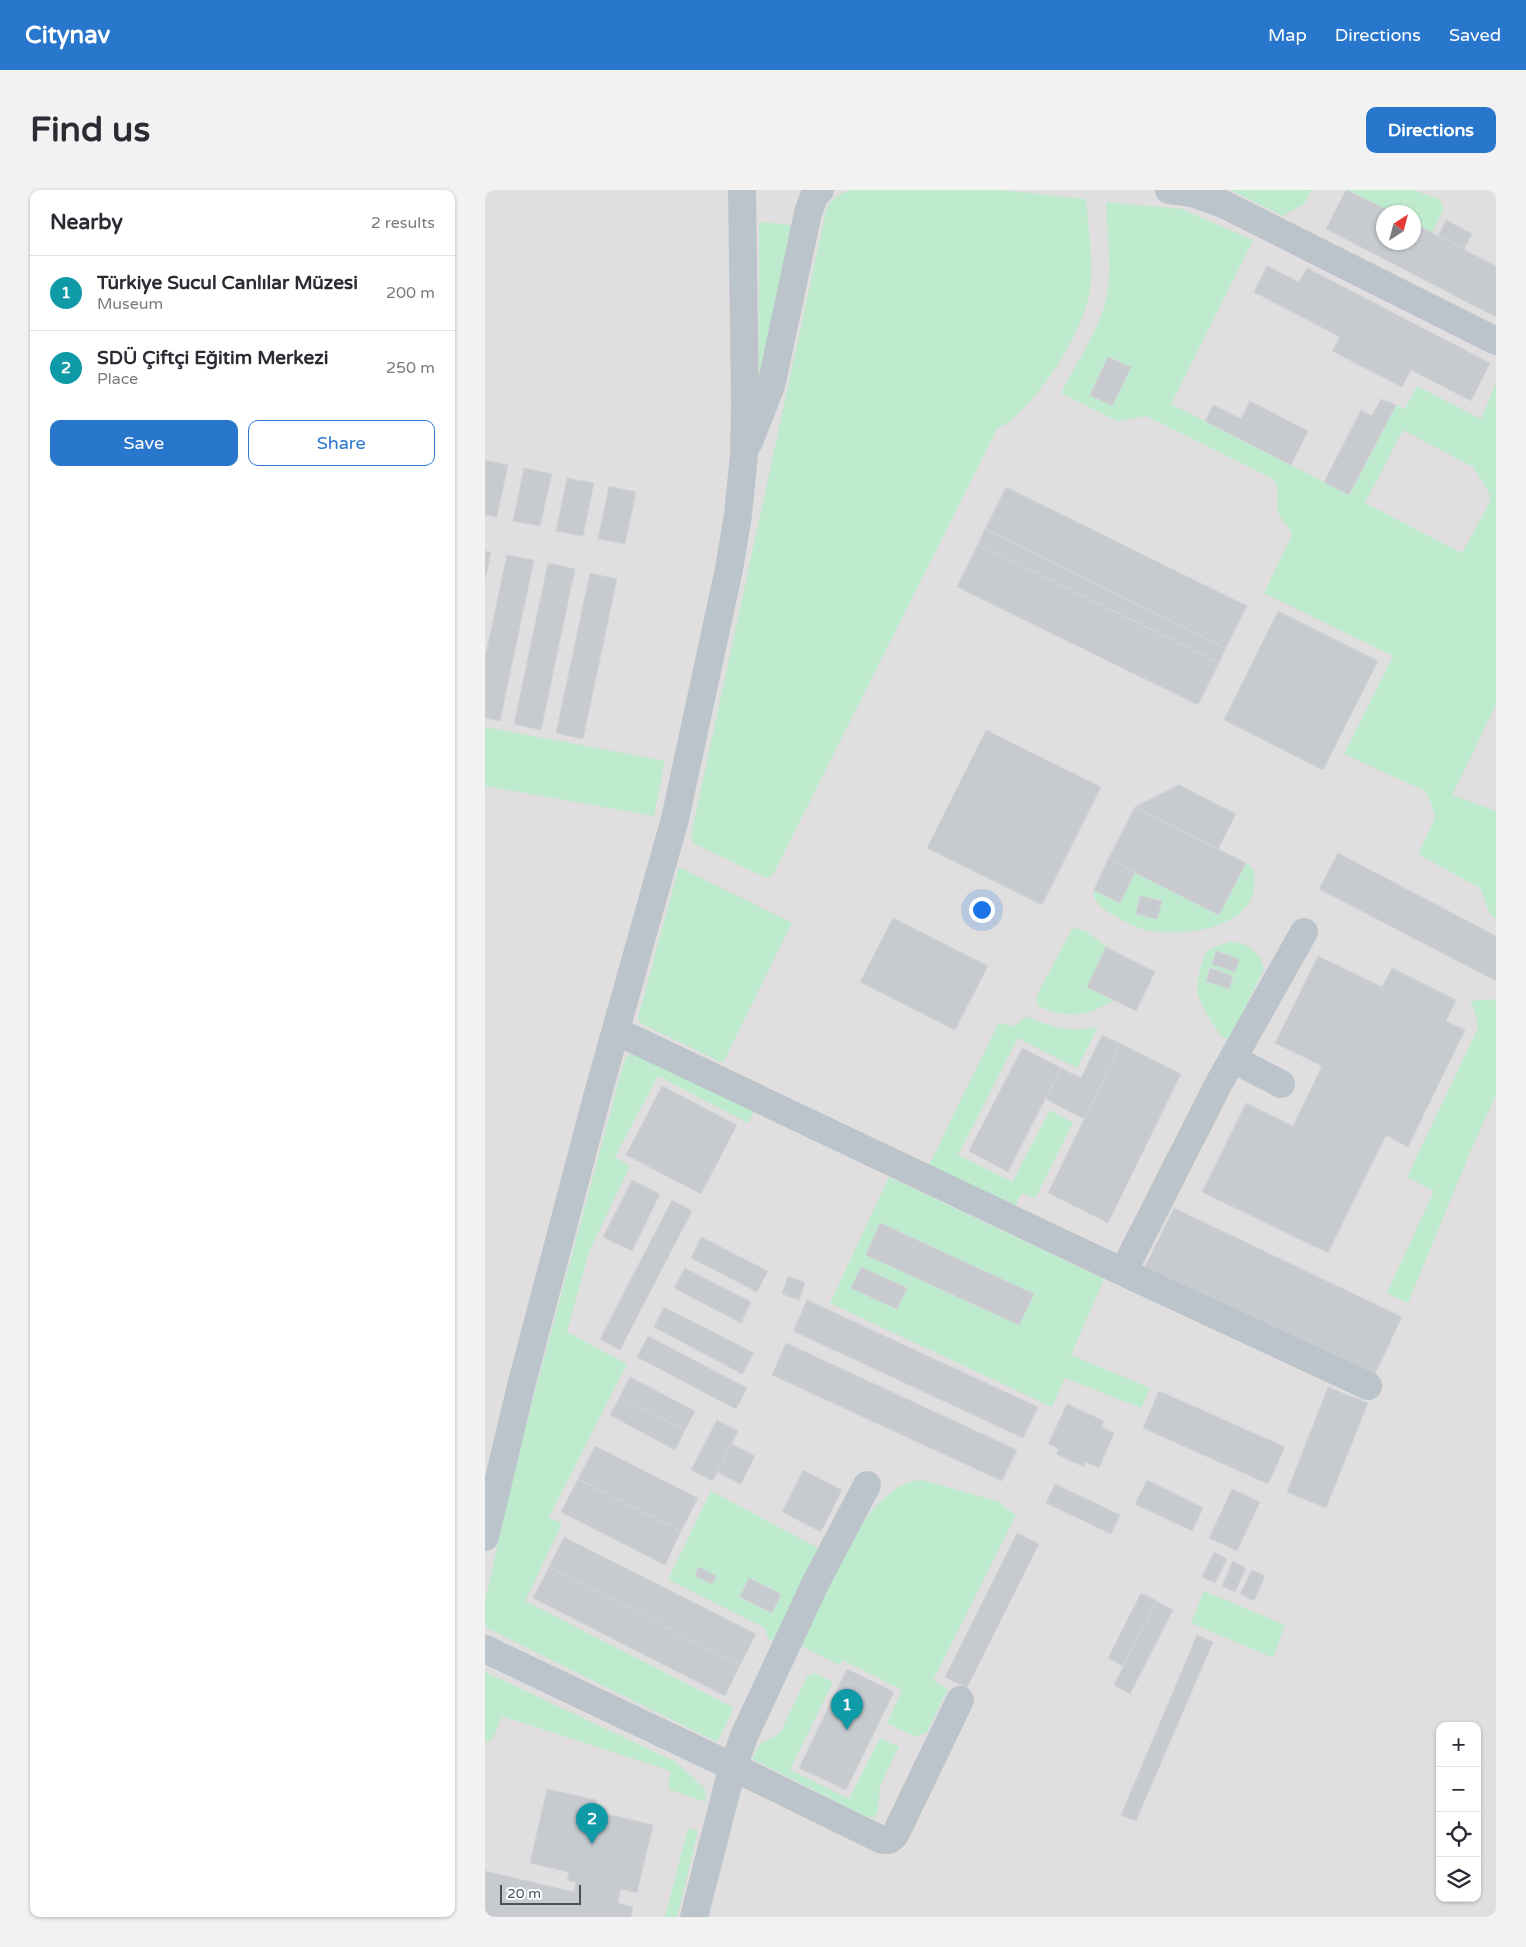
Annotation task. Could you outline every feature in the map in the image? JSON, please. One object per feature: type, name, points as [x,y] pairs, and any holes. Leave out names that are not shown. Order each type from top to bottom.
[{"type":"street","points":[[485,1537],[521,1386],[681,792],[729,569],[738,514],[744,455],[745,403],[741,190]]},
{"type":"street","points":[[744,455],[771,386],[808,213],[814,196],[820,190]]},
{"type":"street","points":[[1169,190],[1193,193],[1223,204],[1496,341]]},
{"type":"street","points":[[1123,1272],[1233,1059],[1304,932]]},
{"type":"street","points":[[616,1032],[1368,1386]]},
{"type":"street","points":[[1233,1059],[1281,1084]]},
{"type":"street","points":[[694,1917],[733,1767],[753,1714],[830,1555],[867,1485]]},
{"type":"street","points":[[485,1650],[733,1767],[882,1840],[889,1840],[895,1835],[960,1700]]},
{"type":"shaded area","points":[[485,190],[1496,190],[1496,1917],[485,1917]]},
{"type":"green space","points":[[851,190],[999,190],[1086,199],[1091,253],[1091,283],[1088,301],[1081,322],[1057,365],[1028,404],[1012,419],[997,429],[773,875],[766,878],[693,843],[691,835],[826,211],[830,203]]},
{"type":"green space","points":[[1230,190],[1312,190],[1305,203],[1283,216]]},
{"type":"green space","points":[[1348,190],[1413,190],[1439,199],[1444,208],[1432,233],[1421,227],[1421,205],[1378,205]]},
{"type":"green space","points":[[1106,202],[1181,209],[1253,240],[1171,404],[1349,495],[1396,405],[1405,409],[1417,386],[1481,419],[1496,383],[1496,705],[1452,795],[1496,811],[1496,918],[1489,912],[1480,888],[1418,854],[1435,819],[1431,803],[1425,791],[1344,754],[1393,656],[1264,593],[1292,535],[1279,514],[1277,487],[1273,479],[1146,416],[1120,421],[1112,419],[1061,393],[1094,333],[1107,295],[1109,249]],"holes":[[[1403,430],[1473,467],[1487,489],[1490,496],[1489,504],[1462,553],[1365,503]]]},
{"type":"green space","points":[[759,223],[789,225],[793,229],[759,379]]},
{"type":"green space","points":[[485,727],[665,761],[654,816],[485,786]]},
{"type":"green space","points":[[1246,863],[1252,867],[1255,875],[1254,885],[1250,900],[1241,912],[1228,921],[1195,931],[1177,933],[1141,928],[1122,920],[1104,909],[1093,896],[1094,890],[1119,903],[1135,872],[1219,915]]},
{"type":"green space","points":[[679,867],[792,923],[723,1063],[640,1023],[638,1017]]},
{"type":"green space","points":[[1075,928],[1086,931],[1106,947],[1087,987],[1114,1001],[1083,1014],[1056,1012],[1038,1005],[1036,1000],[1071,931]]},
{"type":"green space","points":[[1230,942],[1247,946],[1256,953],[1264,969],[1232,1034],[1229,1038],[1224,1038],[1202,1005],[1198,995],[1198,985],[1200,968],[1206,953],[1214,947]]},
{"type":"green space","points":[[1491,999],[1496,1001],[1496,1095],[1471,1150],[1408,1303],[1387,1293],[1434,1191],[1407,1177],[1478,1028],[1475,1011],[1470,1001]]},
{"type":"green space","points":[[1026,1016],[1061,1028],[1098,1027],[1077,1068],[1018,1038],[958,1155],[1012,1182],[1050,1110],[1073,1123],[1035,1199],[1022,1193],[1015,1206],[929,1165],[999,1022],[1014,1025]]},
{"type":"green space","points":[[631,1054],[638,1054],[754,1112],[748,1123],[658,1076],[615,1157],[630,1166],[589,1252],[567,1332],[627,1364],[549,1517],[562,1524],[525,1601],[734,1708],[717,1742],[487,1628],[485,1619],[485,1602],[514,1470],[624,1062]]},
{"type":"green space","points":[[889,1177],[1104,1279],[1071,1355],[1150,1388],[1141,1408],[1065,1378],[1052,1407],[830,1303]]},
{"type":"green space","points":[[922,1480],[997,1501],[1016,1515],[933,1680],[948,1689],[927,1732],[916,1737],[887,1723],[902,1690],[843,1660],[840,1665],[799,1645],[855,1536],[877,1505],[891,1492],[906,1484]]},
{"type":"green space","points":[[711,1491],[820,1549],[776,1643],[768,1639],[765,1628],[668,1579]]},
{"type":"green space","points":[[1204,1591],[1285,1625],[1273,1658],[1191,1623]]},
{"type":"green space","points":[[485,1672],[676,1762],[705,1789],[706,1802],[671,1790],[668,1785],[671,1771],[502,1716],[493,1739],[485,1742]]},
{"type":"green space","points":[[815,1673],[833,1682],[790,1770],[849,1799],[880,1738],[899,1747],[880,1786],[878,1811],[874,1817],[867,1817],[752,1759],[760,1744],[780,1733],[807,1676]]},
{"type":"green space","points":[[688,1828],[698,1831],[677,1917],[665,1917]]},
{"type":"building","points":[[1346,190],[1377,205],[1376,250],[1421,250],[1421,227],[1496,266],[1496,317],[1326,229]]},
{"type":"building","points":[[1446,220],[1472,234],[1464,249],[1438,236]]},
{"type":"building","points":[[1267,266],[1299,282],[1307,268],[1490,363],[1471,401],[1411,370],[1402,387],[1332,351],[1340,337],[1254,292]]},
{"type":"building","points":[[1108,357],[1131,367],[1112,406],[1090,395]]},
{"type":"building","points":[[1381,399],[1396,405],[1349,495],[1324,482],[1361,410],[1372,416]]},
{"type":"building","points":[[1250,401],[1308,431],[1291,465],[1205,421],[1213,405],[1241,419]]},
{"type":"building","points":[[485,460],[508,465],[497,517],[485,515]]},
{"type":"building","points":[[524,468],[552,474],[540,526],[513,521]]},
{"type":"building","points":[[567,478],[594,483],[583,536],[556,531]]},
{"type":"building","points":[[609,486],[636,492],[625,544],[598,539]]},
{"type":"building","points":[[1006,487],[1247,606],[1226,648],[985,529]]},
{"type":"building","points":[[985,529],[1226,648],[1219,663],[978,544]]},
{"type":"building","points":[[978,544],[1219,663],[1198,705],[957,587]]},
{"type":"building","points":[[485,551],[491,552],[485,581]]},
{"type":"building","points":[[507,555],[534,560],[500,721],[485,718],[485,658]]},
{"type":"building","points":[[548,563],[575,569],[541,730],[514,724]]},
{"type":"building","points":[[590,573],[617,579],[583,739],[556,733]]},
{"type":"building","points":[[1278,611],[1378,661],[1323,770],[1224,720]]},
{"type":"building","points":[[986,730],[1101,787],[1042,905],[927,848]]},
{"type":"building","points":[[1179,785],[1236,814],[1218,849],[1135,807]]},
{"type":"building","points":[[1135,807],[1246,863],[1219,915],[1108,859]]},
{"type":"building","points":[[1338,853],[1496,936],[1496,981],[1319,889]]},
{"type":"building","points":[[1108,859],[1135,872],[1120,903],[1094,890]]},
{"type":"building","points":[[1140,896],[1162,901],[1157,919],[1136,914]]},
{"type":"building","points":[[893,918],[988,966],[955,1030],[860,982]]},
{"type":"building","points":[[1106,947],[1155,972],[1136,1011],[1087,987]]},
{"type":"building","points":[[1216,951],[1239,959],[1235,972],[1212,964]]},
{"type":"building","points":[[1318,956],[1382,987],[1392,968],[1456,1000],[1446,1021],[1465,1030],[1408,1147],[1386,1135],[1328,1253],[1202,1192],[1246,1103],[1293,1126],[1322,1066],[1275,1043]]},
{"type":"building","points":[[1210,968],[1233,976],[1229,989],[1206,981]]},
{"type":"building","points":[[1102,1035],[1121,1044],[1084,1119],[1046,1099],[1061,1068],[1081,1078]]},
{"type":"building","points":[[1121,1044],[1181,1074],[1108,1223],[1048,1193]]},
{"type":"building","points":[[1022,1048],[1061,1068],[1008,1172],[969,1151]]},
{"type":"building","points":[[662,1086],[737,1125],[701,1194],[626,1155]]},
{"type":"building","points":[[632,1180],[660,1194],[632,1251],[603,1237]]},
{"type":"building","points":[[672,1200],[692,1211],[620,1350],[600,1339]]},
{"type":"building","points":[[1174,1208],[1402,1317],[1374,1376],[1145,1267]]},
{"type":"building","points":[[880,1223],[1034,1294],[1019,1325],[866,1255]]},
{"type":"building","points":[[701,1237],[768,1271],[757,1292],[691,1258]]},
{"type":"building","points":[[861,1267],[907,1288],[897,1309],[851,1288]]},
{"type":"building","points":[[685,1268],[751,1302],[741,1323],[674,1288]]},
{"type":"building","points":[[788,1276],[805,1283],[799,1300],[782,1294]]},
{"type":"building","points":[[807,1300],[1038,1407],[1023,1438],[793,1331]]},
{"type":"building","points":[[664,1307],[754,1353],[742,1374],[654,1327]]},
{"type":"building","points":[[648,1336],[747,1388],[736,1409],[637,1357]]},
{"type":"building","points":[[786,1343],[1017,1450],[1002,1481],[772,1375]]},
{"type":"building","points":[[630,1377],[695,1411],[685,1430],[620,1396]]},
{"type":"building","points":[[1328,1387],[1368,1403],[1326,1508],[1287,1492]]},
{"type":"building","points":[[1159,1391],[1285,1447],[1268,1484],[1143,1428]]},
{"type":"building","points":[[620,1396],[685,1430],[675,1450],[610,1415]]},
{"type":"building","points":[[1067,1404],[1104,1421],[1101,1427],[1114,1433],[1099,1468],[1086,1462],[1084,1467],[1056,1454],[1059,1449],[1048,1444]]},
{"type":"building","points":[[717,1420],[738,1431],[713,1481],[691,1470]]},
{"type":"building","points":[[731,1444],[755,1456],[741,1484],[717,1472]]},
{"type":"building","points":[[595,1446],[698,1498],[681,1531],[578,1479]]},
{"type":"building","points":[[803,1470],[842,1490],[821,1532],[782,1512]]},
{"type":"building","points":[[578,1479],[681,1531],[665,1565],[561,1512]]},
{"type":"building","points":[[1147,1480],[1203,1508],[1192,1531],[1135,1504]]},
{"type":"building","points":[[1055,1484],[1120,1515],[1111,1534],[1046,1503]]},
{"type":"building","points":[[1232,1489],[1260,1502],[1237,1551],[1209,1538]]},
{"type":"building","points":[[1017,1533],[1039,1544],[967,1688],[945,1677]]},
{"type":"building","points":[[564,1537],[756,1634],[740,1665],[549,1567]]},
{"type":"building","points":[[1214,1552],[1227,1559],[1215,1583],[1202,1577]]},
{"type":"building","points":[[1233,1561],[1246,1568],[1235,1592],[1222,1586]]},
{"type":"building","points":[[549,1567],[740,1665],[725,1696],[533,1598]]},
{"type":"building","points":[[699,1567],[716,1576],[712,1584],[695,1576]]},
{"type":"building","points":[[1252,1570],[1265,1576],[1254,1601],[1240,1594]]},
{"type":"building","points":[[749,1578],[781,1594],[772,1613],[740,1597]]},
{"type":"building","points":[[1141,1593],[1157,1601],[1123,1666],[1108,1658]]},
{"type":"building","points":[[1157,1601],[1173,1610],[1130,1694],[1114,1685]]},
{"type":"building","points":[[1197,1635],[1213,1642],[1136,1821],[1121,1815]]},
{"type":"building","points":[[847,1669],[894,1692],[846,1790],[799,1768]]},
{"type":"building","points":[[547,1789],[596,1800],[594,1811],[653,1825],[637,1893],[621,1889],[618,1903],[633,1907],[631,1917],[485,1917],[485,1871],[574,1892],[576,1882],[567,1880],[569,1872],[530,1863]]},
{"type":"place","name":"Türkiye Sucul Canlılar Müzesi","points":[[847,1730]]},
{"type":"place","name":"SDÜ Çiftçi Eğitim Merkezi","points":[[592,1844]]}]
